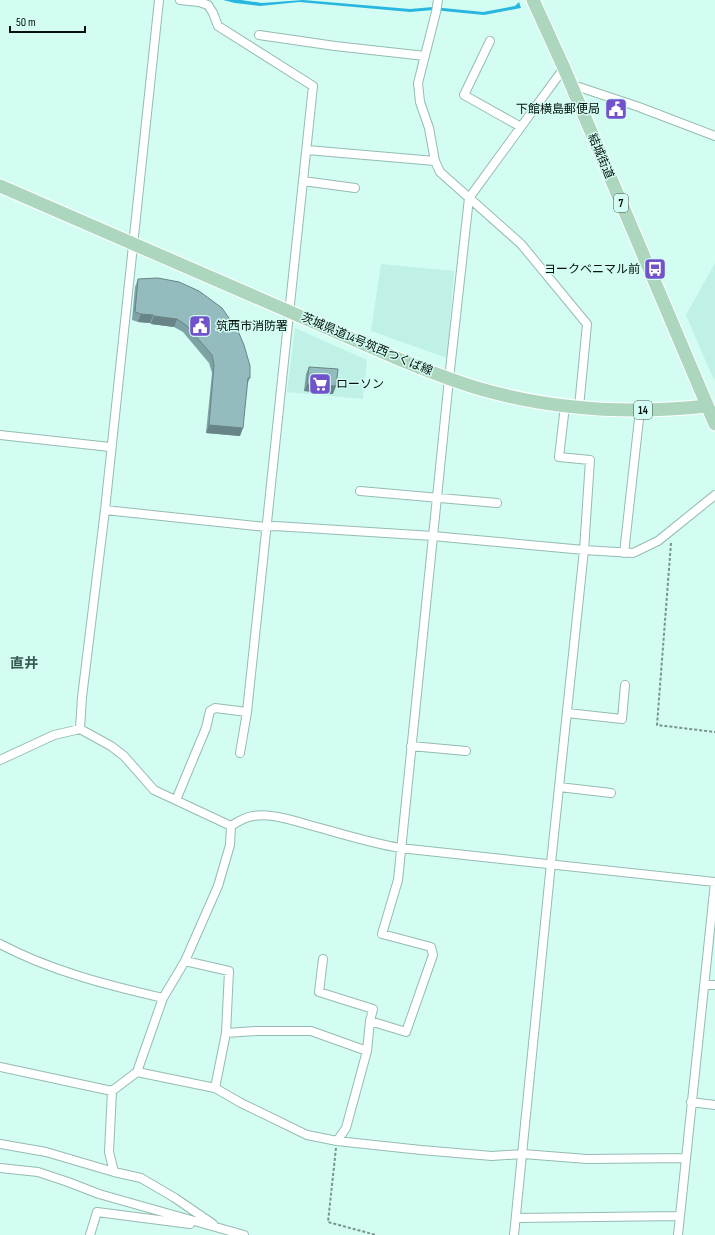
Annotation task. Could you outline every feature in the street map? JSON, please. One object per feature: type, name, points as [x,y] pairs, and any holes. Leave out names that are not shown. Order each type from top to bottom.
[{"type":"main road","name":"結城街道","points":[[533,0],[564,68],[715,424]]},
{"type":"main road","name":"茨城県道14号筑西つくば線","points":[[0,186],[400,360],[449,379],[484,390],[535,402],[565,406],[640,410],[707,406]]},
{"type":"street","points":[[80,729],[105,510],[110,447],[159,0]]},
{"type":"street","points":[[180,0],[199,2],[208,5],[218,26],[313,86],[247,712],[240,753]]},
{"type":"street","points":[[437,6],[418,83],[420,102],[429,128],[435,161],[440,172],[521,244],[587,324],[580,407]]},
{"type":"street","points":[[258,35],[425,56]]},
{"type":"street","points":[[490,41],[464,95],[521,127]]},
{"type":"street","points":[[370,1021],[406,1032],[433,955],[431,947],[382,934],[398,880],[400,848],[469,198],[564,68]]},
{"type":"street","points":[[573,90],[579,87],[639,107],[715,136]]},
{"type":"street","points":[[307,150],[435,161]]},
{"type":"street","points":[[303,181],[355,188]]},
{"type":"street","points":[[514,1235],[584,550],[590,460],[559,457],[565,406]]},
{"type":"street","points":[[624,553],[640,410]]},
{"type":"street","points":[[0,435],[110,447]]},
{"type":"street","points":[[360,491],[497,503]]},
{"type":"street","points":[[105,510],[266,527],[275,526],[433,536],[633,553],[658,540],[715,495]]},
{"type":"street","points":[[567,713],[622,719],[625,685]]},
{"type":"street","points":[[176,800],[206,728],[210,712],[215,708],[247,712]]},
{"type":"street","points":[[0,760],[54,735],[80,729],[110,746],[124,756],[154,790],[231,826]]},
{"type":"street","points":[[411,746],[466,751]]},
{"type":"street","points":[[559,787],[611,793]]},
{"type":"street","points":[[231,826],[252,816],[266,815],[285,818],[382,845],[400,848],[551,863],[715,882],[713,913],[691,1102],[678,1235]]},
{"type":"street","points":[[114,1172],[108,1152],[112,1091],[137,1072],[163,998],[185,961],[218,886],[230,845],[231,826]]},
{"type":"street","points":[[0,944],[24,956],[98,982],[163,998]]},
{"type":"street","points":[[322,959],[319,992],[373,1009],[370,1021],[368,1051],[346,1128],[337,1141]]},
{"type":"street","points":[[185,961],[229,971],[226,1033],[215,1088]]},
{"type":"street","points":[[704,985],[715,985]]},
{"type":"street","points":[[226,1033],[256,1031],[311,1031],[368,1051]]},
{"type":"street","points":[[0,1067],[112,1091]]},
{"type":"street","points":[[137,1072],[215,1088],[241,1103],[308,1135],[337,1141],[492,1156],[523,1154],[587,1159],[686,1158]]},
{"type":"street","points":[[691,1102],[715,1104]]},
{"type":"street","points":[[0,1144],[46,1152],[114,1172],[141,1178],[175,1198],[219,1228]]},
{"type":"street","points":[[0,1168],[38,1172],[99,1194],[244,1235]]},
{"type":"street","points":[[90,1235],[97,1212],[219,1228]]},
{"type":"street","points":[[516,1218],[680,1216]]},
{"type":"path","points":[[672,530],[657,725],[715,732]]},
{"type":"path","points":[[337,1141],[328,1222],[376,1235]]},
{"type":"shaded area","points":[[715,263],[715,380],[686,315]]},
{"type":"shaded area","points":[[381,264],[454,271],[447,358],[371,331]]},
{"type":"shaded area","points":[[295,328],[367,360],[363,399],[287,392]]},
{"type":"water","points":[[223,0],[241,0],[262,3],[303,0],[410,9],[433,7],[483,12],[515,6],[519,2],[521,8],[484,15],[433,10],[410,12],[299,2],[260,6]]},
{"type":"building","points":[[158,278],[179,282],[199,291],[222,308],[238,331],[250,366],[250,378],[248,378],[243,428],[209,425],[214,365],[212,355],[186,325],[177,319],[135,312],[138,279]]},
{"type":"building","points":[[309,367],[338,369],[336,386],[307,384]]},
{"type":"place","name":"下館横島郵便局","points":[[616,109]]},
{"type":"place","name":"ヨークベニマル前","points":[[655,269]]},
{"type":"place","name":"筑西市消防署","points":[[200,326]]},
{"type":"place","name":"ローソン","points":[[320,384]]},
{"type":"district","name":"直井","points":[[24,663]]}]
